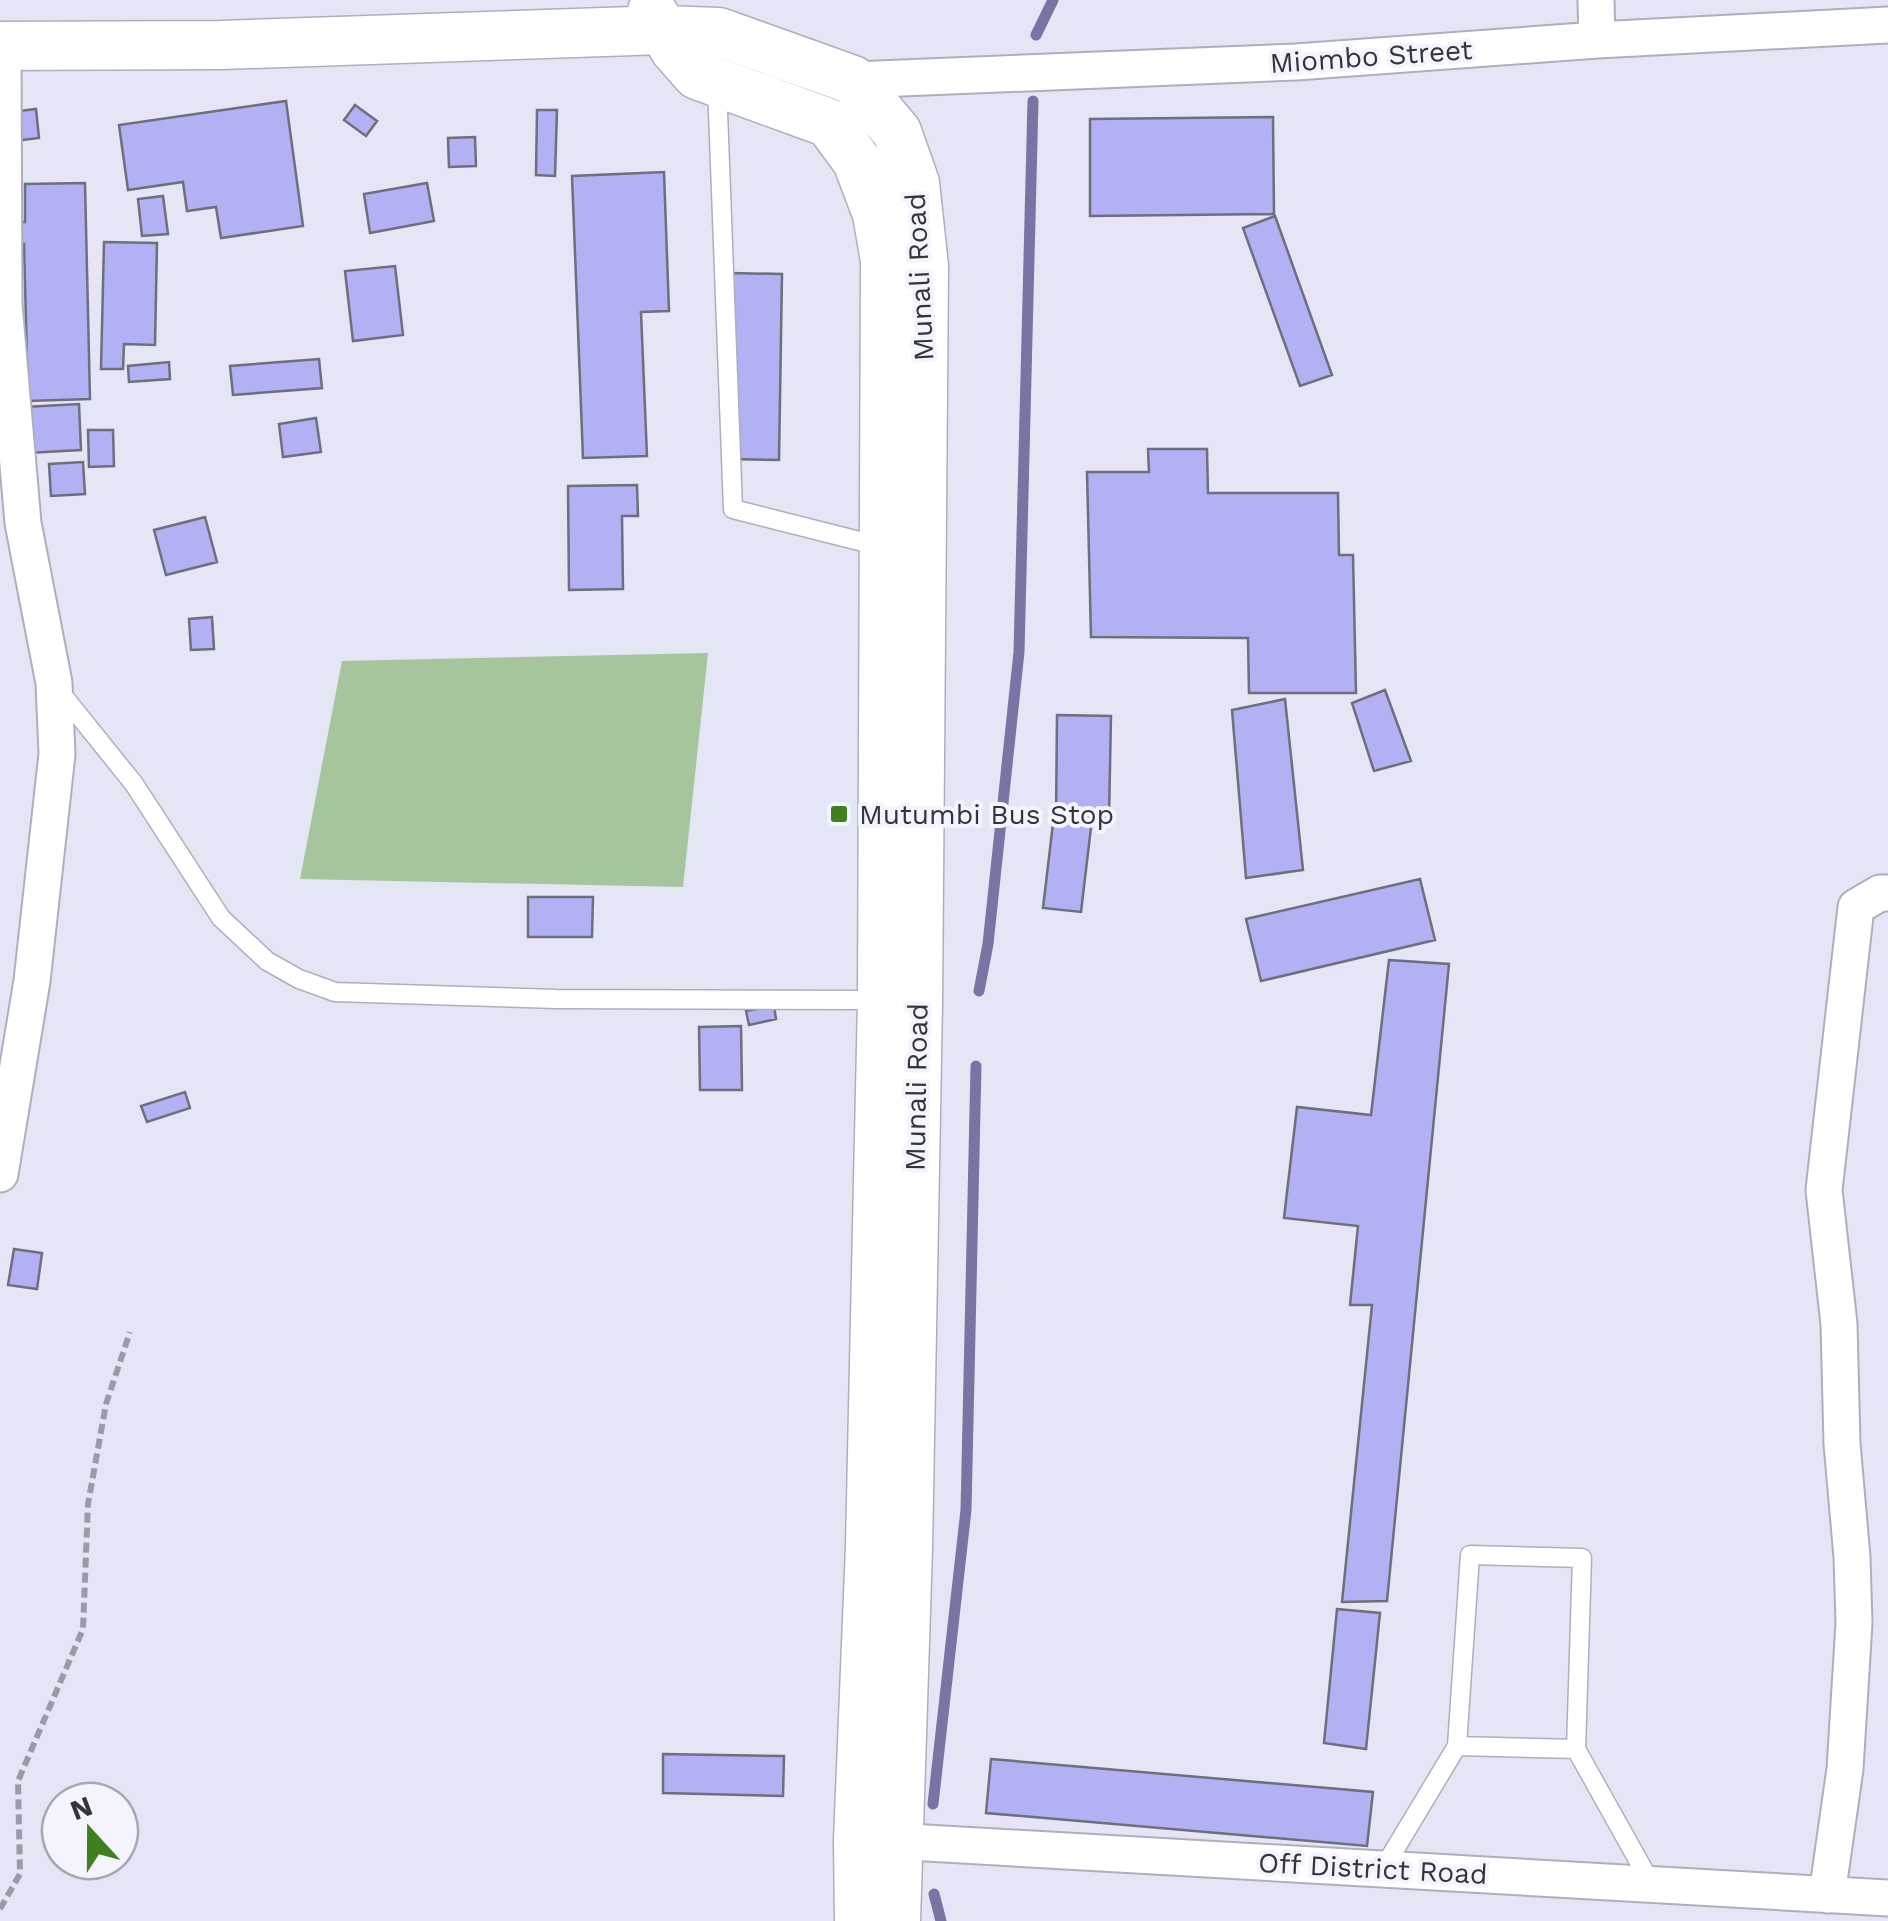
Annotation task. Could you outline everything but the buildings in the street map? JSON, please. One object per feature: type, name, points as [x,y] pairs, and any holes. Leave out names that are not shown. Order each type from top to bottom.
[{"type":"main road","points":[[2,46],[221,45],[654,15],[718,32],[853,80]]},
{"type":"main road","name":"Munali Road","points":[[654,15],[696,75],[830,123],[856,161],[878,214],[885,261],[884,547],[900,1002]]},
{"type":"main road","name":"Munali Road","points":[[853,80],[897,132],[916,182],[924,266],[900,1002],[870,1546],[878,1840],[896,1921]]},
{"type":"main road","name":"Munali Road","points":[[859,1921],[878,1840]]},
{"type":"street","points":[[1596,0],[1596,40]]},
{"type":"street","name":"Miombo Street","points":[[853,80],[1296,62],[1888,24]]},
{"type":"street","points":[[0,1174],[32,981],[58,754],[54,684],[23,523],[13,420],[4,304],[2,46]]},
{"type":"street","points":[[1827,1896],[1845,1769],[1854,1622],[1838,1324],[1824,1190],[1856,907],[1880,893],[1888,893]]},
{"type":"street","name":"Off District Road","points":[[878,1840],[1888,1898]]},
{"type":"lane","points":[[716,82],[733,509],[884,547]]},
{"type":"lane","points":[[54,684],[134,784],[221,918],[267,960],[299,979],[335,992],[557,999],[900,1002]]},
{"type":"lane","points":[[1382,1869],[1457,1746],[1470,1555],[1582,1558],[1576,1749],[1652,1885]]},
{"type":"lane","points":[[1457,1746],[1576,1749]]},
{"type":"path","points":[[0,1909],[20,1874],[18,1781],[83,1629],[88,1504],[106,1404],[130,1332]]},
{"type":"green space","points":[[708,653],[683,887],[300,879],[342,661]]},
{"type":"waterway","points":[[1036,35],[1053,0]]},
{"type":"waterway","points":[[979,991],[988,944],[1019,652],[1033,101]]},
{"type":"waterway","points":[[933,1804],[966,1510],[976,1066]]},
{"type":"waterway","points":[[934,1894],[941,1921]]},
{"type":"place","name":"Mutumbi Bus Stop","points":[[839,814]]}]
